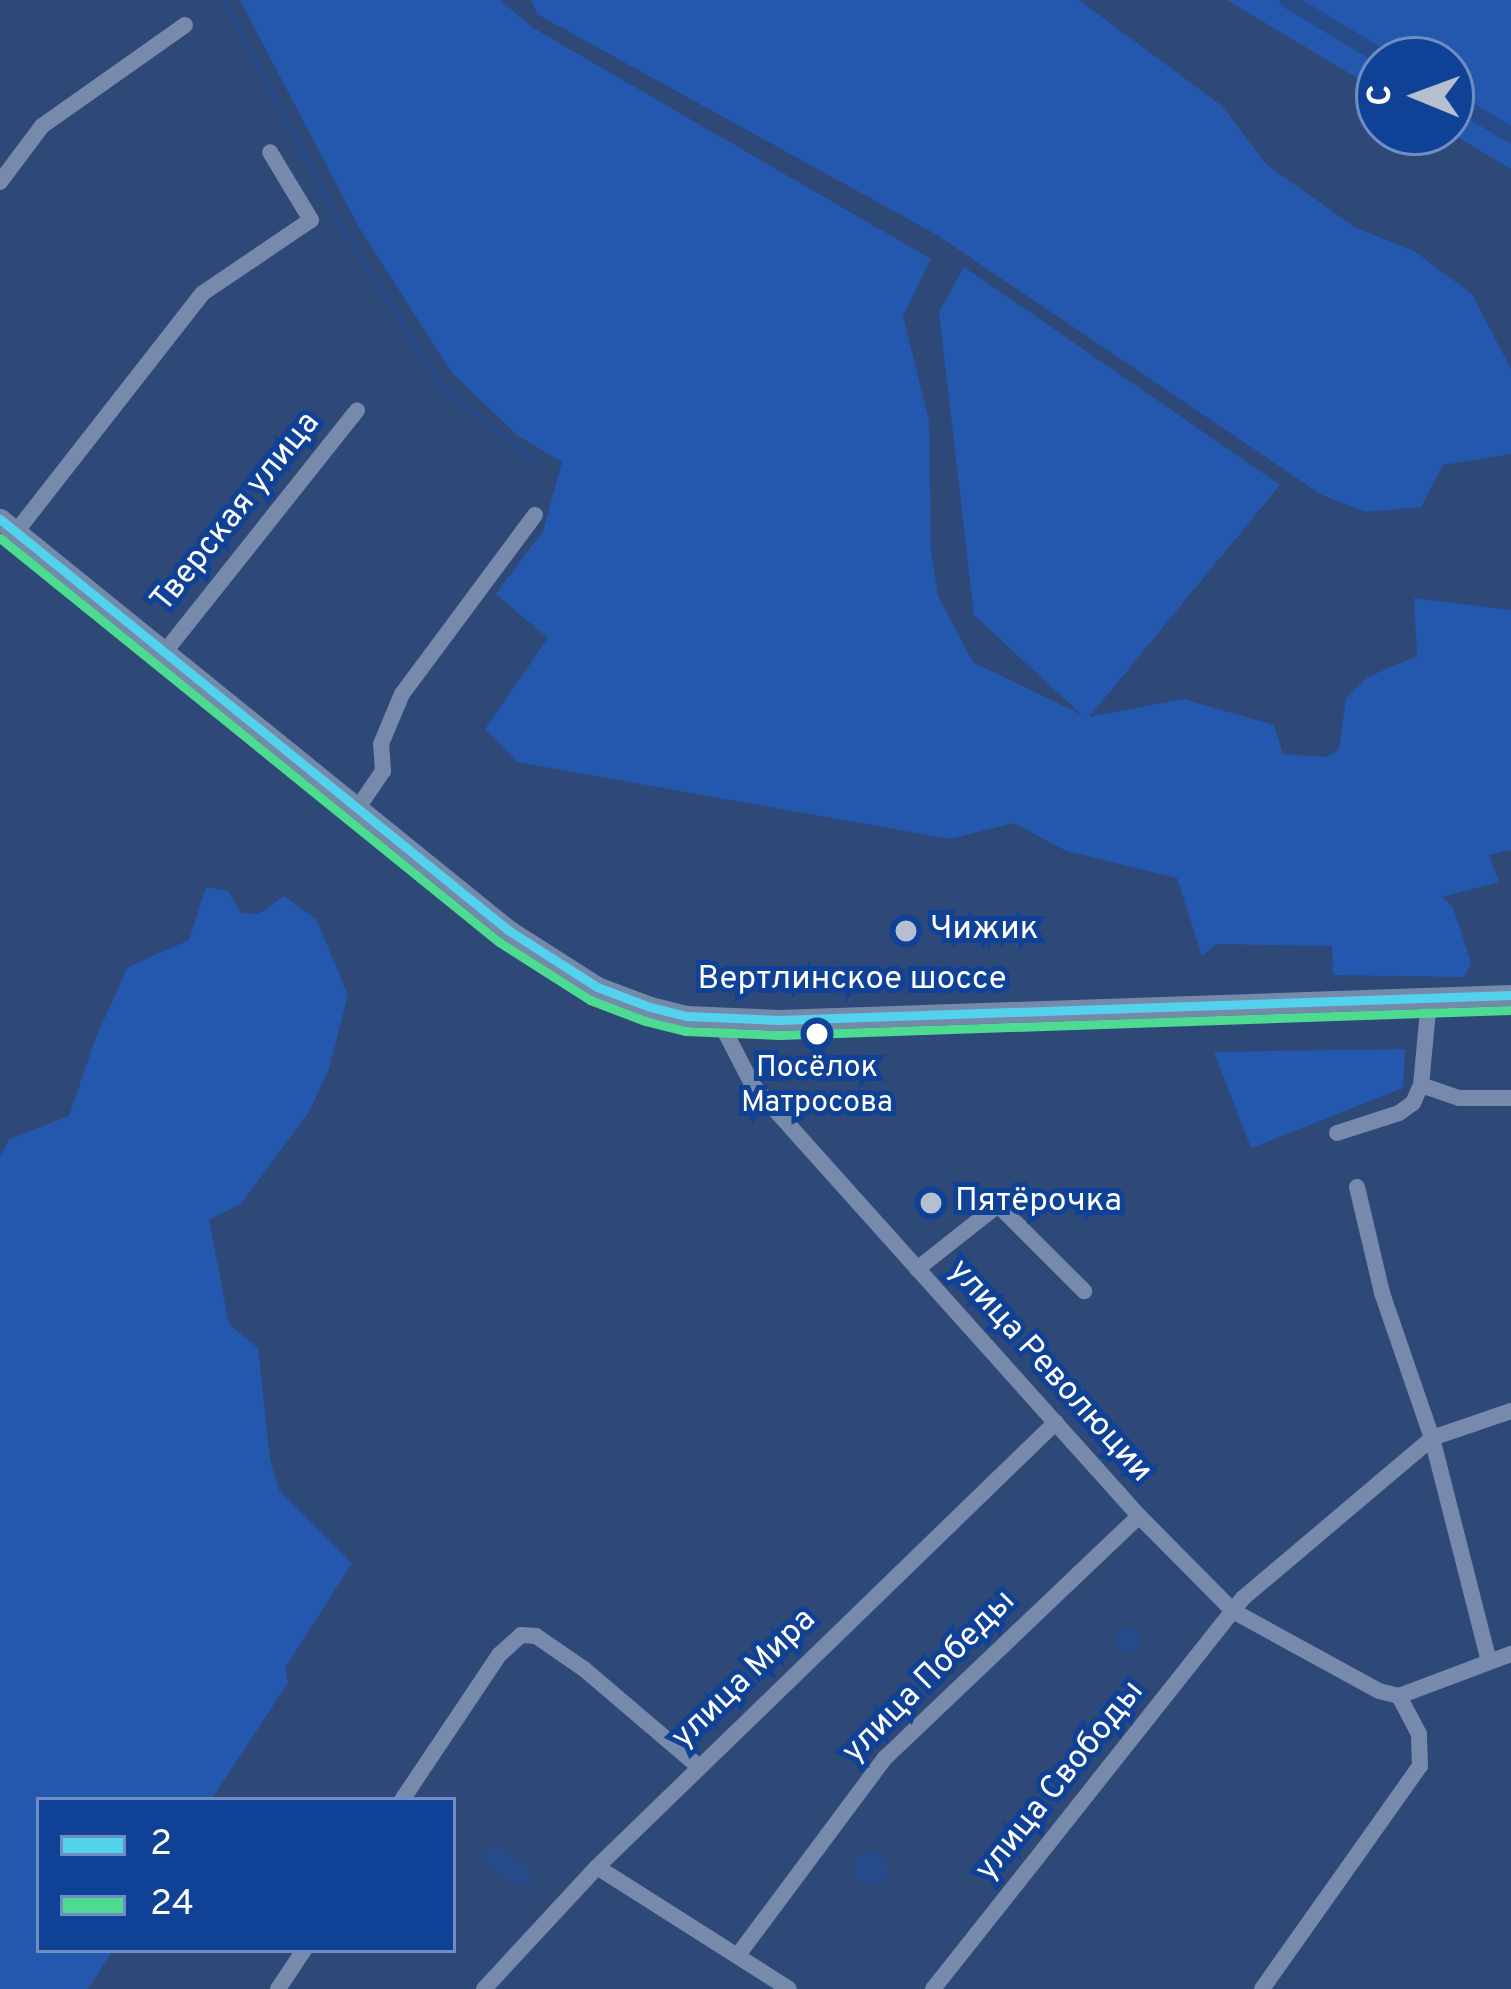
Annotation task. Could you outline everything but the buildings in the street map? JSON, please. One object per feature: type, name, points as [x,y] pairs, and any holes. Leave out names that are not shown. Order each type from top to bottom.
[{"type":"main road","name":"Вертлинское шоссе","points":[[8,526],[508,930],[576,976],[650,1007],[718,1018],[1511,995]]},
{"type":"street","points":[[0,182],[42,126],[185,25]]},
{"type":"street","points":[[8,526],[203,293],[255,263],[311,220],[270,152]]},
{"type":"street","name":"Тверская улица","points":[[164,653],[357,410]]},
{"type":"street","points":[[357,809],[382,771],[381,744],[402,694],[535,515]]},
{"type":"street","points":[[1337,1132],[1399,1113],[1413,1103],[1421,1085],[1429,1000]]},
{"type":"street","name":"улица Революции","points":[[718,1018],[752,1084],[1139,1516],[1233,1611],[1378,1691],[1399,1696]]},
{"type":"street","points":[[1421,1085],[1459,1098],[1511,1098]]},
{"type":"street","points":[[1357,1187],[1382,1293],[1432,1438],[1489,1662]]},
{"type":"street","points":[[917,1269],[998,1205],[1084,1291]]},
{"type":"street","points":[[1432,1438],[1511,1411]]},
{"type":"street","name":"улица Мира","points":[[484,1989],[597,1867],[1056,1422]]},
{"type":"street","name":"улица Свободы","points":[[933,1989],[1233,1611],[1432,1438]]},
{"type":"street","name":"улица Победы","points":[[738,1954],[885,1758],[1139,1516]]},
{"type":"street","points":[[404,1797],[499,1655],[521,1635],[536,1636],[584,1669],[698,1767]]},
{"type":"street","points":[[1262,1989],[1420,1766],[1419,1734],[1399,1696],[1511,1654]]},
{"type":"street","points":[[597,1867],[789,1989]]},
{"type":"street","points":[[278,1989],[302,1953]]},
{"type":"shaded area","points":[[240,0],[500,0],[533,28],[931,259],[903,316],[929,421],[931,552],[938,596],[973,662],[1082,715],[974,615],[939,312],[964,267],[1280,485],[1089,717],[1183,699],[1274,725],[1283,754],[1326,757],[1339,750],[1346,698],[1368,677],[1417,656],[1414,598],[1511,610],[1511,850],[1489,855],[1499,882],[1442,897],[1453,907],[1471,963],[1464,977],[1333,975],[1332,946],[1216,944],[1202,956],[1177,878],[1066,851],[1014,823],[950,839],[517,762],[485,729],[548,638],[496,594],[543,531],[562,462],[517,435],[452,373],[360,229]]},
{"type":"shaded area","points":[[531,0],[1079,0],[1222,106],[1267,165],[1356,228],[1414,251],[1472,294],[1511,369],[1511,454],[1443,465],[1421,507],[1366,512],[1322,495],[937,235],[537,14]]},
{"type":"shaded area","points":[[1227,0],[1511,0],[1511,169],[1475,148],[1475,36],[1355,36],[1355,77]]},
{"type":"shaded area","points":[[206,887],[228,891],[241,913],[259,914],[284,896],[316,919],[348,995],[329,1069],[309,1112],[241,1204],[209,1220],[229,1324],[258,1348],[270,1459],[279,1490],[352,1563],[285,1668],[288,1683],[213,1797],[36,1797],[36,1953],[111,1953],[88,1989],[0,1989],[0,1158],[9,1139],[69,1116],[96,1037],[128,967],[189,940]]},
{"type":"shaded area","points":[[1405,1049],[1403,1088],[1251,1148],[1214,1052]]},
{"type":"shaded area","points":[[1128,1626],[1138,1630],[1142,1640],[1138,1650],[1128,1654],[1118,1650],[1114,1640],[1118,1630]]},
{"type":"shaded area","points":[[494,1845],[528,1866],[533,1874],[529,1884],[514,1886],[482,1863],[481,1854]]},
{"type":"shaded area","points":[[871,1851],[883,1856],[888,1868],[883,1880],[871,1885],[859,1880],[854,1868],[859,1856]]},
{"type":"waterway","points":[[224,0],[349,239],[443,387],[532,458]]},
{"type":"waterway","points":[[1287,0],[1355,41]]},
{"type":"waterway","points":[[1475,113],[1511,135]]},
{"type":"transit line","name":"2","points":[[0,519],[508,930],[597,987],[650,1007],[687,1016],[778,1020],[1511,995]]},
{"type":"transit line","name":"24","points":[[0,538],[499,942],[590,1000],[645,1021],[685,1031],[779,1035],[1511,1010]]},
{"type":"place","name":"Чижик","points":[[906,931]]},
{"type":"place","name":"Посёлок Матросова","points":[[817,1034]]},
{"type":"place","name":"Пятёрочка","points":[[931,1203]]}]
